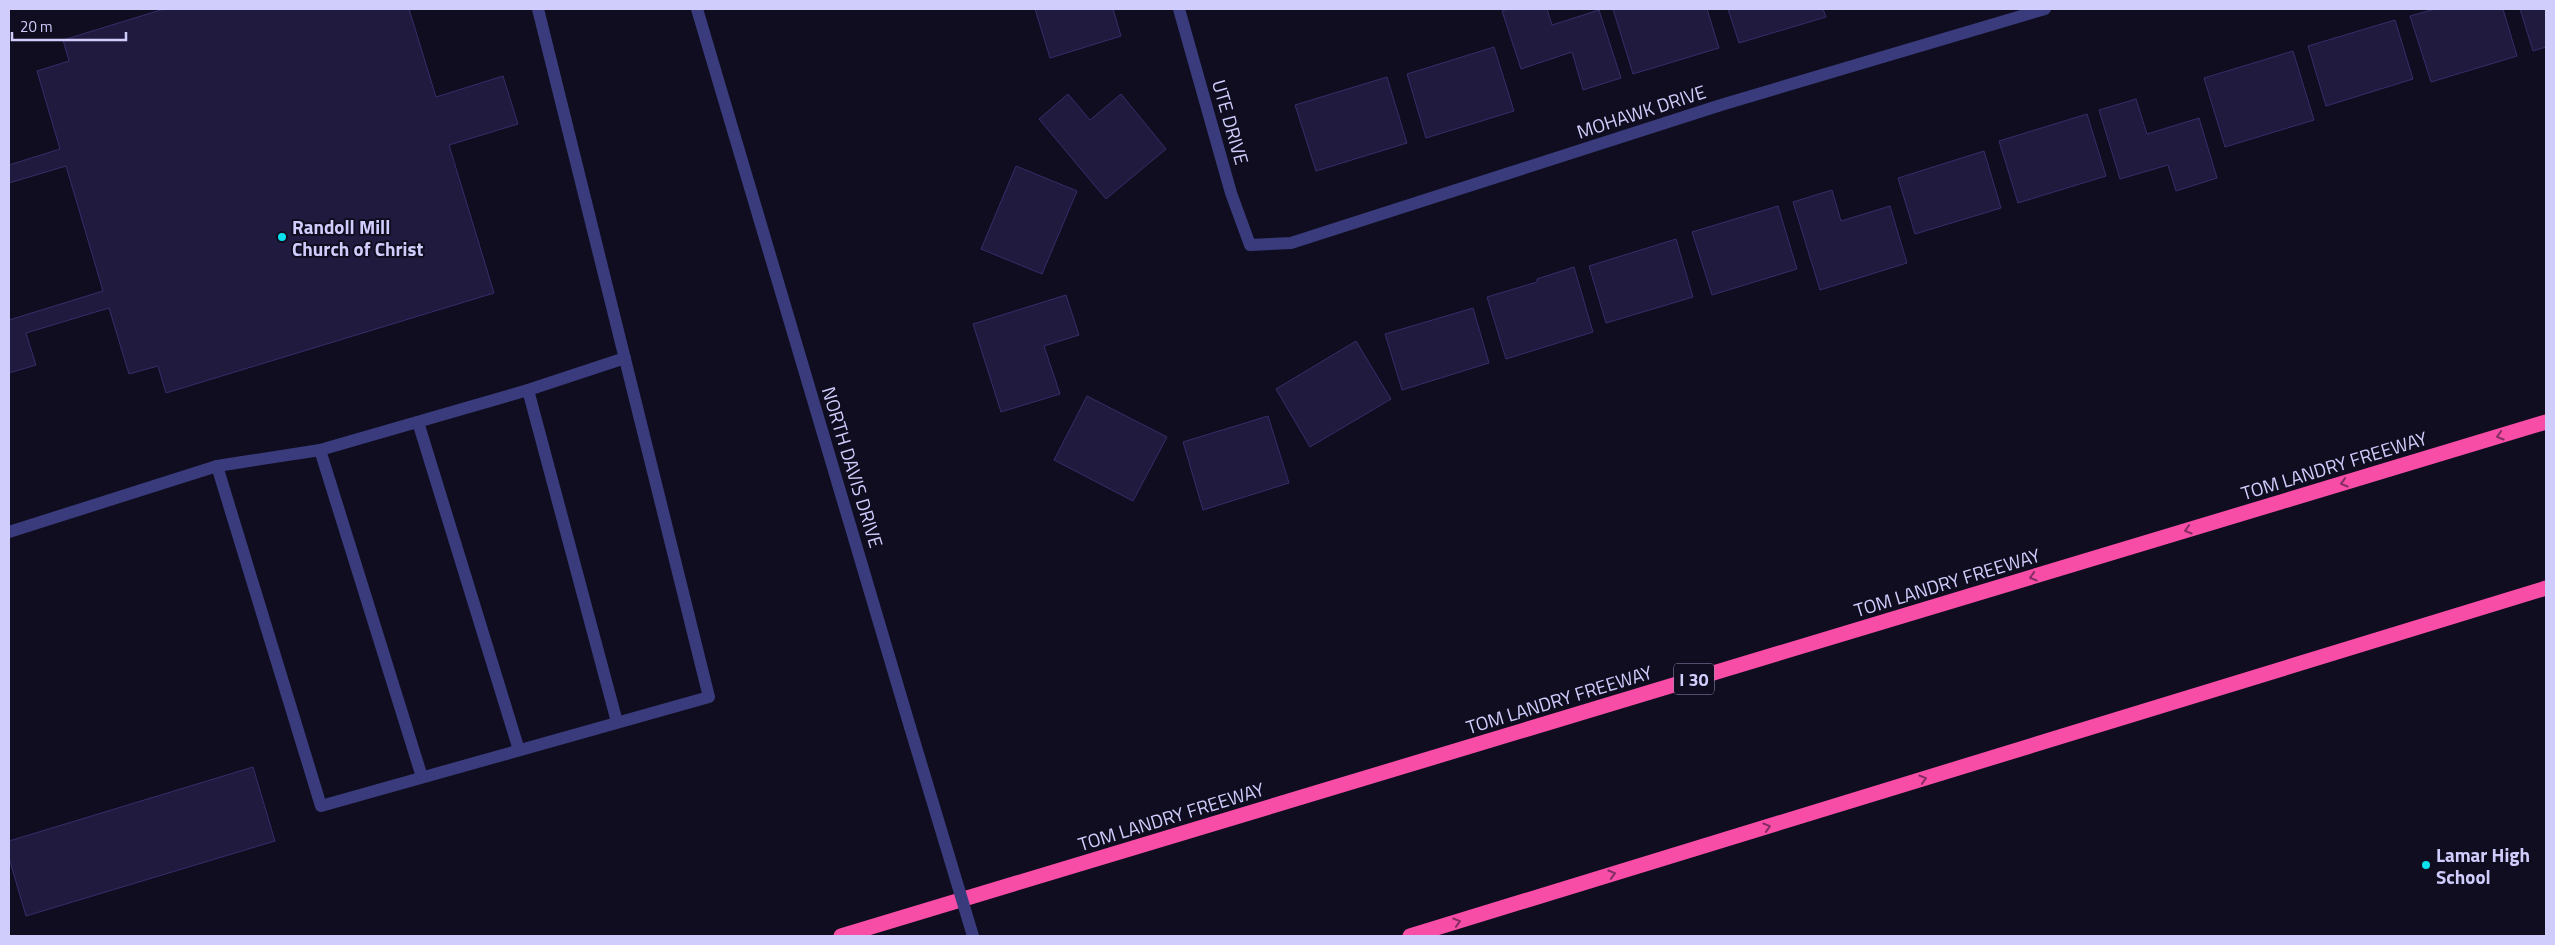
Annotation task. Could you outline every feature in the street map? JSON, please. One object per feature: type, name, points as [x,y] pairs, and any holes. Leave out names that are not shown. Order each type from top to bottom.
[{"type":"highway","name":"TOM LANDRY FREEWAY","points":[[841,936],[2546,422]]},
{"type":"highway","points":[[1410,936],[2546,588]]},
{"type":"street","points":[[217,466],[321,806],[709,697],[538,9]]},
{"type":"street","name":"NORTH DAVIS DRIVE","points":[[697,9],[973,936]]},
{"type":"street","name":"UTE DRIVE","points":[[1179,9],[1231,193],[1250,245]]},
{"type":"street","name":"MOHAWK DRIVE","points":[[1250,245],[1290,243],[1721,105],[2044,9]]},
{"type":"street","points":[[9,532],[217,466],[320,450],[528,390],[625,358]]},
{"type":"street","points":[[528,390],[617,722]]},
{"type":"street","points":[[418,422],[519,750]]},
{"type":"street","points":[[320,450],[422,777]]},
{"type":"building","name":"Randoll Mill Church of Christ","points":[[164,9],[409,9],[436,97],[503,76],[518,124],[449,145],[494,293],[166,393],[158,366],[129,374],[109,308],[26,333],[36,365],[9,373],[9,320],[103,291],[66,166],[9,183],[9,165],[60,149],[37,71],[69,61],[63,40]]},
{"type":"building","points":[[1035,9],[1113,9],[1121,36],[1050,58]]},
{"type":"building","points":[[1508,9],[1547,9],[1552,25],[1599,10],[1621,78],[1583,90],[1572,52],[1521,69],[1502,11]]},
{"type":"building","points":[[1613,9],[1707,9],[1719,48],[1633,74]]},
{"type":"building","points":[[1728,9],[1823,9],[1826,17],[1739,43]]},
{"type":"building","points":[[2435,9],[2503,9],[2517,56],[2431,82],[2410,16]]},
{"type":"building","points":[[2520,9],[2546,9],[2546,47],[2533,51]]},
{"type":"building","points":[[2395,20],[2413,79],[2326,106],[2308,46]]},
{"type":"building","points":[[1494,47],[1514,111],[1426,138],[1407,74]]},
{"type":"building","points":[[2293,51],[2314,120],[2225,147],[2204,78]]},
{"type":"building","points":[[1387,77],[1407,143],[1316,171],[1295,105]]},
{"type":"building","points":[[1068,94],[1090,120],[1121,94],[1166,149],[1106,199],[1039,119]]},
{"type":"building","points":[[2136,99],[2147,134],[2199,118],[2217,178],[2176,191],[2168,165],[2120,179],[2099,110]]},
{"type":"building","points":[[2087,114],[2106,176],[2018,203],[1999,141]]},
{"type":"building","points":[[1984,151],[2001,208],[1915,234],[1898,178]]},
{"type":"building","points":[[1016,166],[1077,191],[1042,274],[981,249]]},
{"type":"building","points":[[1832,190],[1841,221],[1890,206],[1907,263],[1820,290],[1793,202]]},
{"type":"building","points":[[1778,206],[1797,269],[1712,295],[1692,232]]},
{"type":"building","points":[[1676,239],[1693,297],[1606,323],[1589,266]]},
{"type":"building","points":[[1574,267],[1593,332],[1506,359],[1487,297],[1537,282],[1537,279]]},
{"type":"building","points":[[1066,295],[1079,335],[1044,346],[1060,394],[1001,412],[973,324]]},
{"type":"building","points":[[1473,308],[1489,363],[1402,390],[1385,334]]},
{"type":"building","points":[[1356,341],[1391,399],[1310,447],[1276,389]]},
{"type":"building","points":[[1087,396],[1167,437],[1133,501],[1054,460]]},
{"type":"building","points":[[1268,416],[1289,483],[1203,510],[1183,442]]},
{"type":"building","points":[[253,767],[275,841],[26,916],[9,858],[9,841]]},
{"type":"place","name":"Randoll Mill Church of Christ","points":[[282,237]]},
{"type":"place","name":"Lamar High School","points":[[2426,865]]}]
